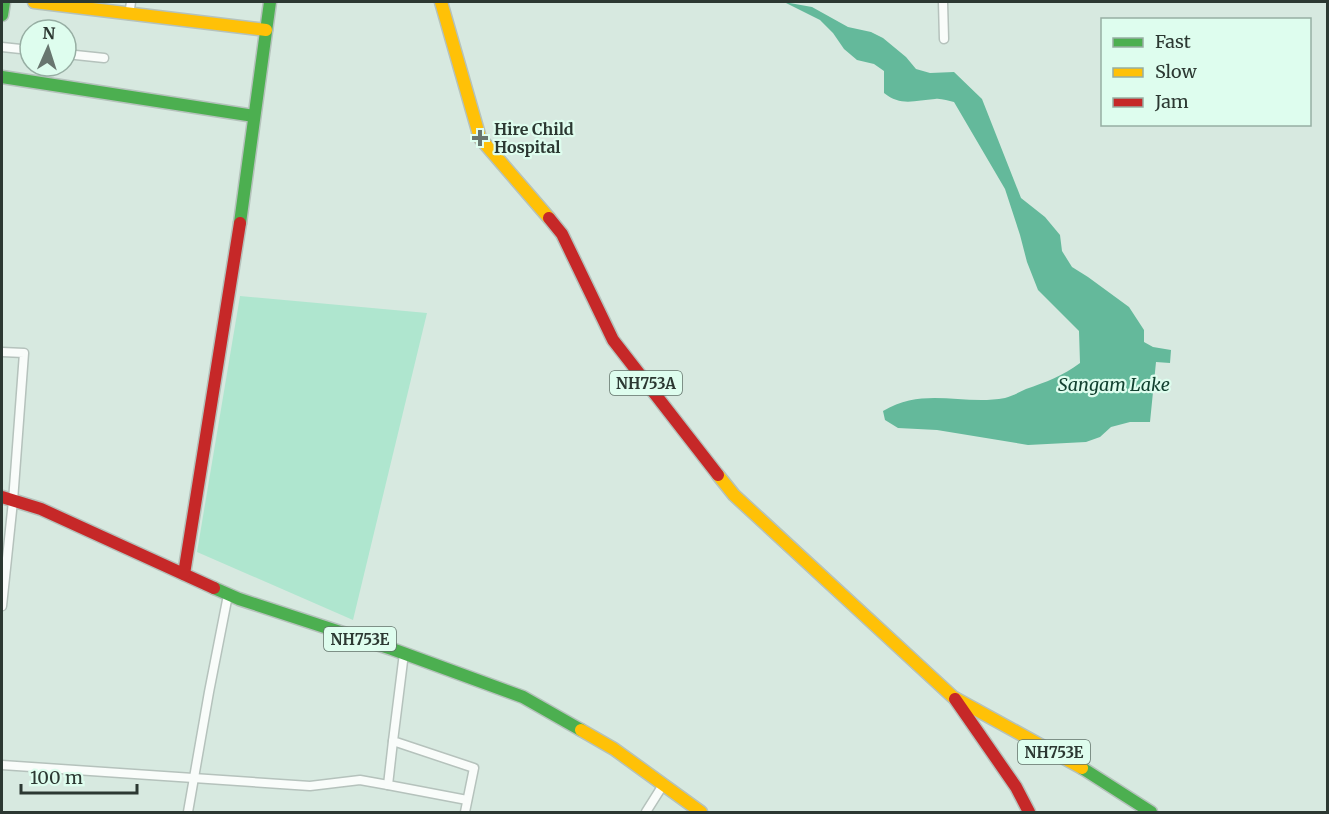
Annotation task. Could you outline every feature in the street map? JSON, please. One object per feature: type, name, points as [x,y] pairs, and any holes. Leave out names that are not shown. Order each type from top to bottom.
[{"type":"main road","points":[[2,15],[4,2]]},
{"type":"main road","points":[[34,2],[266,30]]},
{"type":"main road","points":[[184,574],[232,282],[270,2]]},
{"type":"main road","name":"NH753A","points":[[441,2],[480,138],[562,234],[613,340],[734,495],[953,697],[1016,787],[1029,813]]},
{"type":"main road","points":[[2,77],[254,116]]},
{"type":"main road","name":"NH753E","points":[[7,499],[41,509],[228,595],[404,653],[523,697],[614,749],[701,813]]},
{"type":"main road","name":"NH753E","points":[[953,697],[1069,760],[1152,813]]},
{"type":"street","points":[[129,15],[131,2]]},
{"type":"street","points":[[943,2],[944,39]]},
{"type":"street","points":[[2,47],[18,49]]},
{"type":"street","points":[[78,55],[104,58]]},
{"type":"street","points":[[2,352],[24,353],[7,499],[2,606]]},
{"type":"street","points":[[189,813],[228,595]]},
{"type":"street","points":[[388,785],[404,653]]},
{"type":"street","points":[[393,741],[474,768],[465,813]]},
{"type":"street","points":[[2,765],[310,786],[360,780],[467,800]]},
{"type":"street","points":[[646,813],[663,785]]},
{"type":"shaded area","points":[[240,296],[427,313],[353,620],[197,552]]},
{"type":"water","name":"Sangam Lake","points":[[784,2],[812,7],[848,27],[871,32],[883,38],[906,57],[916,69],[930,73],[954,72],[982,99],[1021,198],[1045,217],[1060,235],[1062,251],[1072,267],[1129,307],[1144,330],[1144,342],[1153,347],[1171,350],[1170,363],[1156,362],[1150,422],[1130,422],[1111,427],[1100,437],[1086,442],[1028,445],[937,430],[898,428],[885,420],[883,411],[914,400],[1005,398],[1054,378],[1080,363],[1079,331],[1038,290],[1005,189],[954,102],[942,99],[903,101],[890,97],[884,93],[884,71],[874,64],[857,60],[844,49],[820,20]]},
{"type":"traffic: fast","points":[[2,15],[4,2]]},
{"type":"traffic: fast","points":[[240,223],[270,2]]},
{"type":"traffic: fast","points":[[2,77],[254,116]]},
{"type":"traffic: fast","points":[[214,588],[239,599],[392,649],[523,697],[581,730]]},
{"type":"traffic: fast","points":[[1082,768],[1151,812]]},
{"type":"traffic: slow","points":[[34,2],[266,30]]},
{"type":"traffic: slow","points":[[441,2],[480,138],[549,218]]},
{"type":"traffic: slow","points":[[718,475],[734,495],[953,697],[1082,768]]},
{"type":"traffic: slow","points":[[581,730],[614,749],[701,812]]},
{"type":"traffic: jam","points":[[549,218],[562,234],[613,340],[718,475]]},
{"type":"traffic: jam","points":[[184,574],[240,223]]},
{"type":"traffic: jam","points":[[2,497],[41,509],[214,588]]},
{"type":"traffic: jam","points":[[955,699],[1016,787],[1029,812]]},
{"type":"place","name":"Hire Child Hospital","points":[[480,138]]}]
